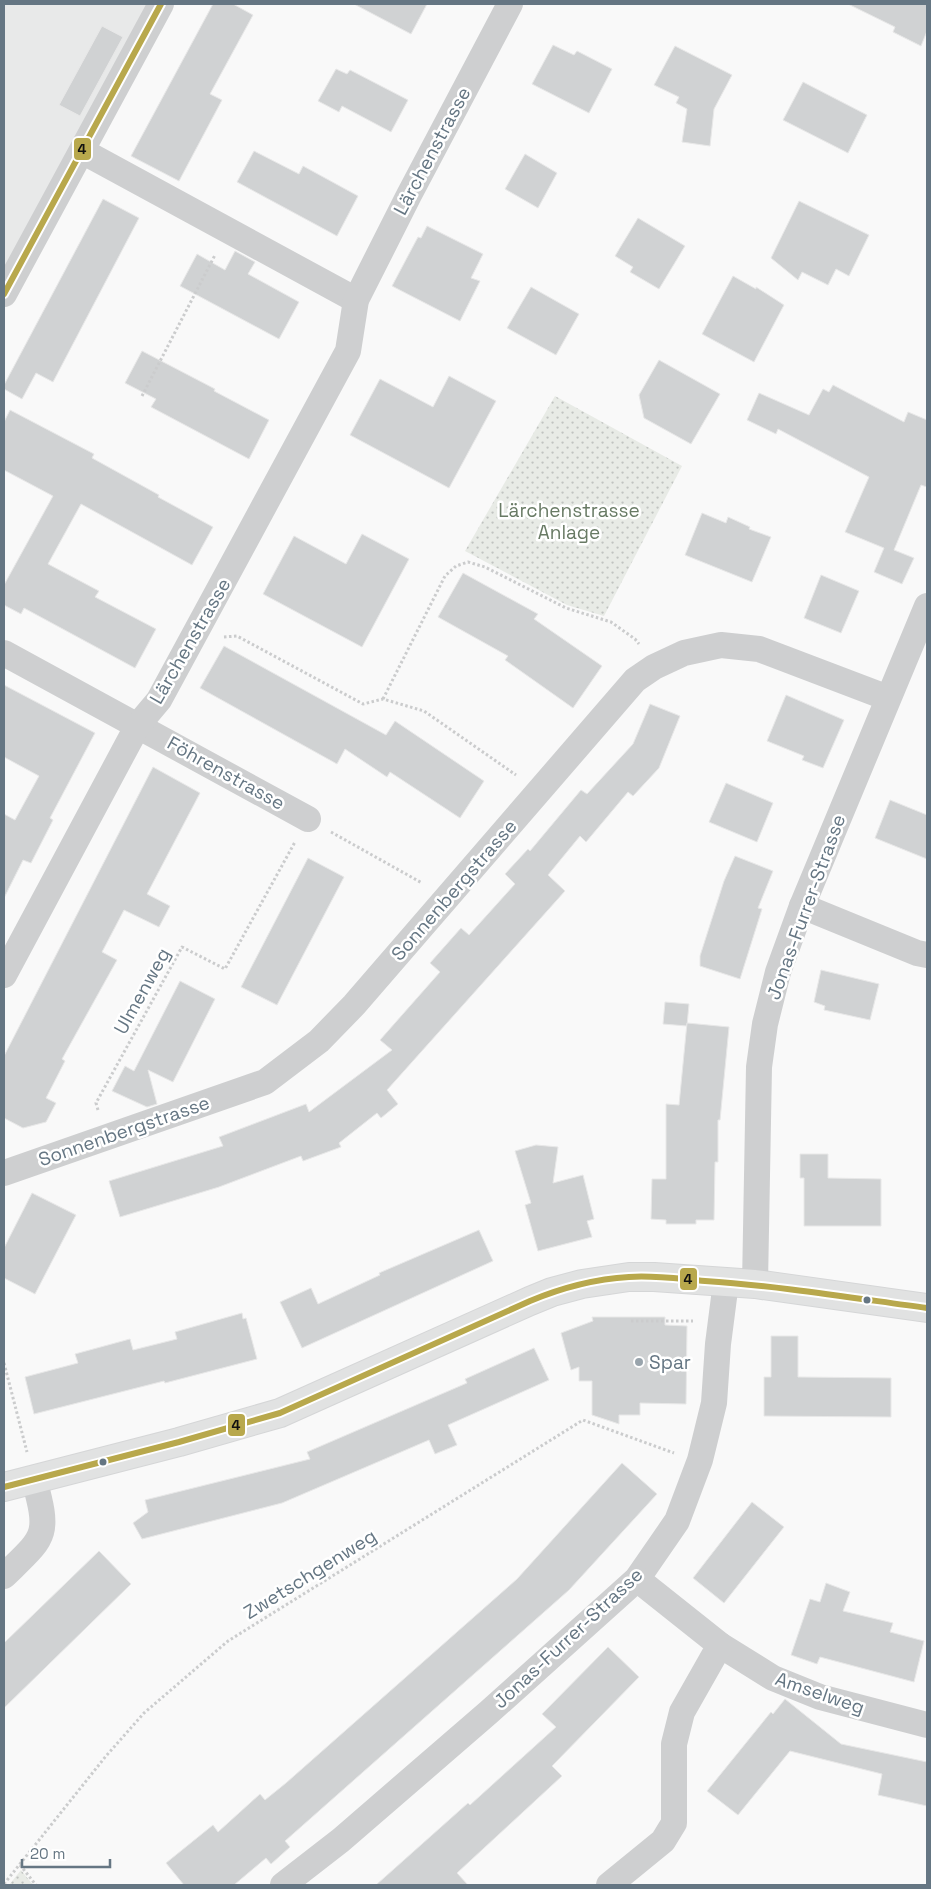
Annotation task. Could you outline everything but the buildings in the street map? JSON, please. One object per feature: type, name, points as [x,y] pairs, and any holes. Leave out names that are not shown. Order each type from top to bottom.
[{"type":"main road","points":[[4,1487],[179,1442],[280,1413],[552,1292],[582,1284],[629,1277],[689,1278],[755,1284],[927,1308]]},
{"type":"street","points":[[4,294],[162,4]]},
{"type":"street","name":"Lärchenstrasse","points":[[4,974],[138,725],[159,700],[348,351],[356,300],[510,4]]},
{"type":"street","points":[[82,151],[356,300]]},
{"type":"street","name":"Jonas-Furrer-Strasse","points":[[755,1284],[759,1067],[765,1024],[778,972],[802,906],[927,606]]},
{"type":"street","name":"Sonnenbergstrasse","points":[[4,1173],[265,1082],[319,1040],[354,1005],[635,680],[654,667],[684,653],[720,645],[759,649],[888,698]]},
{"type":"street","name":"Föhrenstrasse","points":[[4,652],[308,819]]},
{"type":"street","points":[[802,906],[916,953],[927,955]]},
{"type":"street","name":"Jonas-Furrer-Strasse","points":[[284,1885],[341,1840],[474,1725],[637,1579],[677,1521],[700,1460],[714,1403],[718,1344],[726,1282]]},
{"type":"street","points":[[4,1576],[37,1544],[43,1530],[43,1517],[34,1479]]},
{"type":"street","name":"Amselweg","points":[[637,1579],[720,1645],[773,1678],[820,1697],[927,1725]]},
{"type":"street","points":[[609,1885],[663,1841],[674,1824],[674,1744],[682,1712],[720,1645]]},
{"type":"path","points":[[142,396],[228,230]]},
{"type":"path","points":[[383,699],[445,576],[456,566],[468,562],[485,567],[566,608],[610,622],[635,639],[654,667]]},
{"type":"path","points":[[191,641],[237,636],[363,704],[383,699],[424,711],[507,769]]},
{"type":"path","points":[[308,819],[446,897]]},
{"type":"path","name":"Ulmenweg","points":[[108,1137],[96,1103],[182,947],[225,969],[308,819]]},
{"type":"path","points":[[631,1321],[698,1321]]},
{"type":"path","points":[[4,1363],[34,1479]]},
{"type":"path","name":"Zwetschgenweg","points":[[4,1884],[62,1809],[144,1713],[228,1641],[582,1420],[678,1455],[700,1460]]},
{"type":"path","points":[[20,1865],[36,1885]]},
{"type":"shaded area","points":[[4,4],[161,4],[4,289]]},
{"type":"green space","name":"Lärchenstrasse Anlage","points":[[555,396],[682,466],[604,616],[567,605],[465,551]]},
{"type":"green space","points":[[21,1870],[33,1885],[9,1885]]},
{"type":"transit line","name":"4","points":[[4,294],[161,4]]},
{"type":"transit line","name":"4","points":[[4,1487],[179,1442],[280,1413],[530,1301],[566,1288],[591,1282],[648,1276],[788,1289],[927,1308]]},
{"type":"place","name":"Spar","points":[[639,1362]]}]
